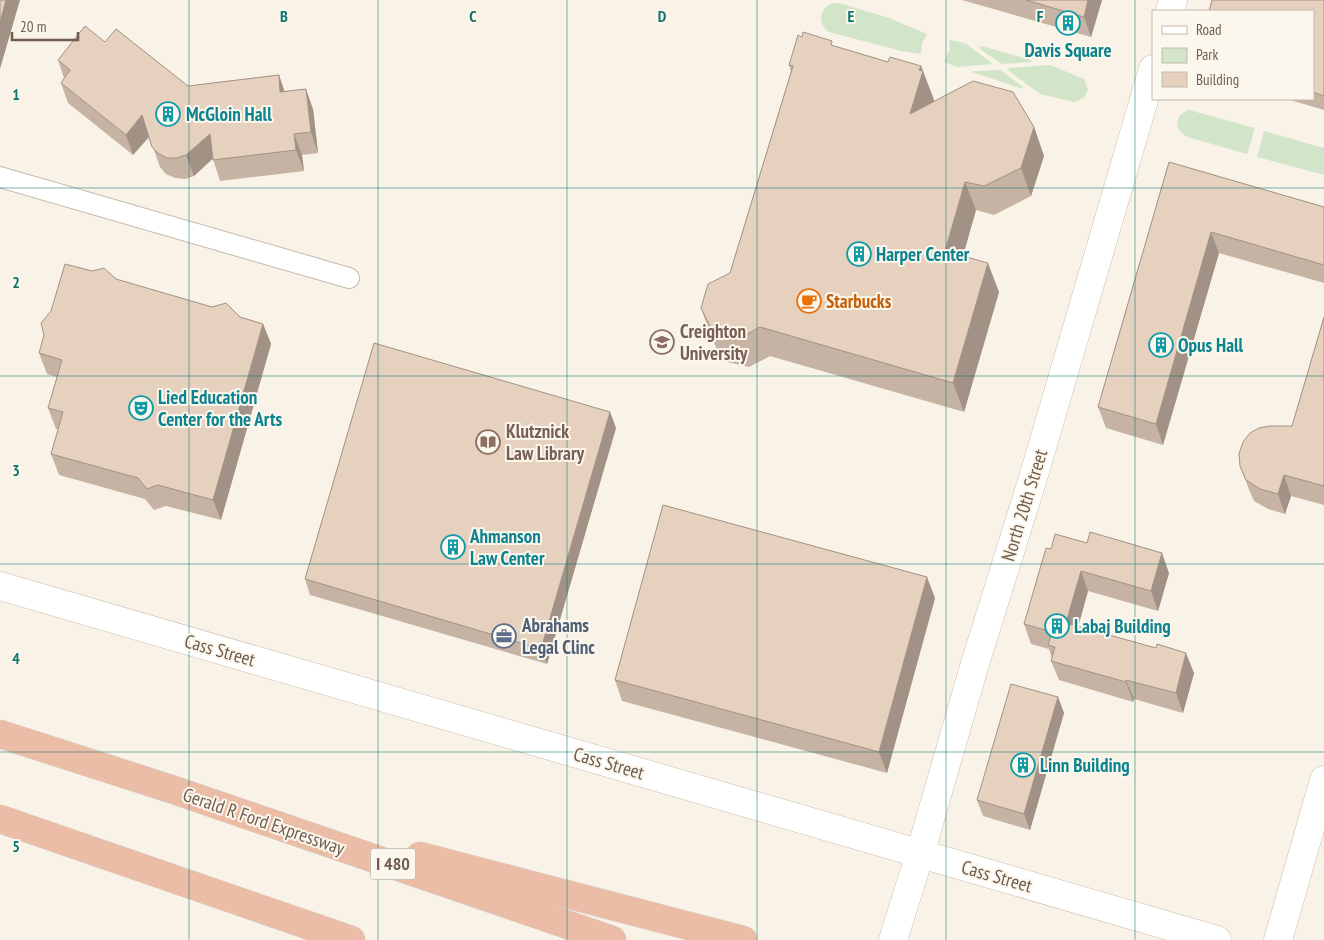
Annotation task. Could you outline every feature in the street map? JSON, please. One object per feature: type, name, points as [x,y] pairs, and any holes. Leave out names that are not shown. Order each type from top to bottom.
[{"type":"highway","name":"Gerald R Ford Expressway","points":[[0,734],[174,790],[612,940]]},
{"type":"highway","points":[[174,790],[743,940]]},
{"type":"highway","points":[[0,819],[351,940]]},
{"type":"street","name":"North 20th Street","points":[[893,940],[1033,478],[1152,72]]},
{"type":"street","points":[[0,176],[349,278]]},
{"type":"street","name":"Cass Street","points":[[0,586],[1217,940]]},
{"type":"street","points":[[1278,940],[1324,780]]},
{"type":"green space","points":[[833,3],[839,3],[889,18],[927,34],[922,43],[921,54],[901,51],[829,32],[821,20],[821,16],[825,8]]},
{"type":"green space","points":[[949,40],[965,43],[993,64],[957,67],[944,62],[950,49]]},
{"type":"green space","points":[[979,47],[1031,60],[1031,62],[1002,64],[980,49]]},
{"type":"green space","points":[[1050,65],[1084,79],[1088,89],[1084,98],[1074,102],[1040,94],[1008,70],[1009,68]]},
{"type":"green space","points":[[1000,70],[1023,87],[1023,89],[972,72]]},
{"type":"green space","points":[[1189,110],[1255,128],[1247,154],[1186,136],[1181,132],[1177,124],[1179,116]]},
{"type":"green space","points":[[1264,131],[1324,148],[1324,175],[1257,157]]},
{"type":"building","points":[[0,0],[6,0],[0,22]]},
{"type":"building","points":[[1026,0],[1088,0],[1084,17]]},
{"type":"building","points":[[1212,0],[1324,0],[1324,96],[1314,92],[1314,10],[1209,10]]},
{"type":"building","name":"McGloin Hall","points":[[85,26],[105,42],[116,29],[188,86],[279,75],[280,92],[306,89],[311,132],[294,134],[296,150],[213,160],[210,134],[186,155],[177,158],[167,158],[159,154],[152,147],[142,115],[126,135],[61,83],[70,70],[58,60]]},
{"type":"building","name":"Harper Center","points":[[803,32],[832,41],[831,45],[888,62],[890,57],[921,66],[919,70],[923,71],[910,114],[973,81],[1013,92],[1034,127],[1021,168],[984,186],[965,182],[945,251],[988,263],[953,383],[760,327],[738,339],[713,332],[701,308],[708,284],[730,273],[793,66],[789,65],[798,35],[802,37]]},
{"type":"building","name":"Opus Hall","points":[[1169,162],[1324,207],[1324,265],[1211,232],[1156,424],[1098,407]]},
{"type":"building","points":[[65,264],[92,271],[104,268],[116,279],[212,307],[226,303],[240,317],[263,324],[213,500],[158,485],[147,489],[138,478],[51,454],[63,412],[48,408],[62,360],[39,353],[44,335],[41,323],[51,311]]},
{"type":"building","points":[[1324,317],[1324,486],[1284,475],[1278,494],[1260,489],[1246,480],[1240,466],[1239,454],[1243,442],[1250,433],[1259,428],[1292,426]]},
{"type":"building","name":"Ahmanson Law Center","points":[[374,343],[610,412],[541,649],[305,579]]},
{"type":"building","points":[[663,505],[927,577],[879,752],[615,680]]},
{"type":"building","points":[[1090,532],[1162,553],[1151,591],[1081,571],[1066,623],[1156,648],[1157,644],[1186,653],[1176,693],[1126,680],[1126,682],[1051,661],[1055,647],[1048,645],[1052,632],[1024,624],[1046,548],[1051,549],[1055,534],[1087,543]]},
{"type":"building","name":"Linn Building","points":[[1011,684],[1058,697],[1024,814],[977,800]]},
{"type":"place","name":"Davis Square","points":[[1068,23]]},
{"type":"place","name":"McGloin Hall","points":[[168,114]]},
{"type":"place","name":"Harper Center","points":[[859,254]]},
{"type":"place","name":"Starbucks","points":[[809,301]]},
{"type":"place","name":"Creighton University","points":[[662,342]]},
{"type":"place","name":"Opus Hall","points":[[1161,345]]},
{"type":"place","name":"Lied Education Center for the Arts","points":[[141,408]]},
{"type":"place","name":"Klutznick Law Library","points":[[488,442]]},
{"type":"place","name":"Ahmanson Law Center","points":[[453,547]]},
{"type":"place","name":"Labaj Building","points":[[1057,626]]},
{"type":"place","name":"Abrahams Legal Clinc","points":[[504,636]]},
{"type":"place","name":"Linn Building","points":[[1023,765]]}]
